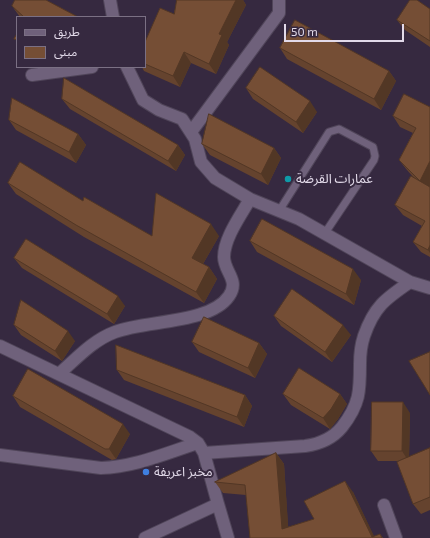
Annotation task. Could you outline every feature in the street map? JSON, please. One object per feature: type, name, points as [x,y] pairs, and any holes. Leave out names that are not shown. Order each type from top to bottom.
[{"type":"street","points":[[110,0],[113,16]]},
{"type":"street","points":[[191,132],[279,12],[280,0]]},
{"type":"street","points":[[32,75],[84,68]]},
{"type":"street","points":[[127,68],[143,100],[160,110],[182,119],[195,138],[201,162],[215,178],[250,199],[299,219],[410,282],[430,288]]},
{"type":"street","points":[[59,374],[84,351],[101,339],[115,332],[200,315],[223,304],[230,296],[233,287],[232,277],[226,268],[224,250],[229,237],[250,199]]},
{"type":"street","points":[[0,455],[101,468],[118,467],[201,448],[315,445],[332,437],[351,416],[359,395],[360,355],[363,338],[370,320],[377,308],[389,296],[410,282]]},
{"type":"street","points":[[0,346],[190,436],[201,448],[228,538]]},
{"type":"street","points":[[145,538],[218,504]]},
{"type":"street","points":[[384,505],[396,538]]},
{"type":"lane","points":[[279,211],[329,132],[339,129],[373,147],[375,156],[374,160],[325,233]]},
{"type":"building","points":[[15,0],[46,0],[76,16],[23,16],[12,6]]},
{"type":"building","points":[[177,0],[236,0],[219,34],[222,35],[209,64],[184,52],[173,76],[146,64],[146,40],[160,8],[174,14]]},
{"type":"building","points":[[410,0],[417,0],[430,9],[430,41],[397,20]]},
{"type":"building","points":[[295,20],[389,71],[374,99],[280,48]]},
{"type":"building","points":[[260,67],[310,101],[296,122],[246,88]]},
{"type":"building","points":[[64,78],[178,145],[168,161],[62,99]]},
{"type":"building","points":[[404,94],[430,107],[430,161],[420,181],[399,160],[416,128],[393,116]]},
{"type":"building","points":[[12,98],[78,134],[69,152],[9,120]]},
{"type":"building","points":[[209,114],[274,148],[261,174],[202,144]]},
{"type":"building","points":[[20,162],[83,201],[84,197],[152,236],[156,193],[211,224],[192,258],[209,267],[196,292],[76,225],[8,183]]},
{"type":"building","points":[[411,176],[430,187],[430,245],[428,250],[413,242],[425,221],[395,205]]},
{"type":"building","points":[[262,219],[353,269],[346,294],[250,241]]},
{"type":"building","points":[[26,239],[118,296],[107,314],[14,258]]},
{"type":"building","points":[[292,289],[343,325],[325,352],[274,316]]},
{"type":"building","points":[[21,300],[68,331],[55,351],[14,325]]},
{"type":"building","points":[[204,317],[259,343],[248,368],[192,342]]},
{"type":"building","points":[[116,345],[245,395],[237,417],[117,370]]},
{"type":"building","points":[[430,352],[430,395],[409,361]]},
{"type":"building","points":[[299,368],[340,394],[331,409],[323,418],[283,394]]},
{"type":"building","points":[[28,369],[123,424],[109,449],[105,449],[13,396]]},
{"type":"building","points":[[372,402],[403,402],[402,451],[371,451]]},
{"type":"building","points":[[430,448],[430,497],[413,504],[397,462]]},
{"type":"building","points":[[276,453],[282,529],[314,519],[304,501],[345,481],[372,537],[380,534],[382,538],[250,538],[245,485],[215,482]]},
{"type":"place","name":"عمارات القرضة","points":[[288,179]]},
{"type":"place","name":"مخبز اعريفة","points":[[146,472]]}]
